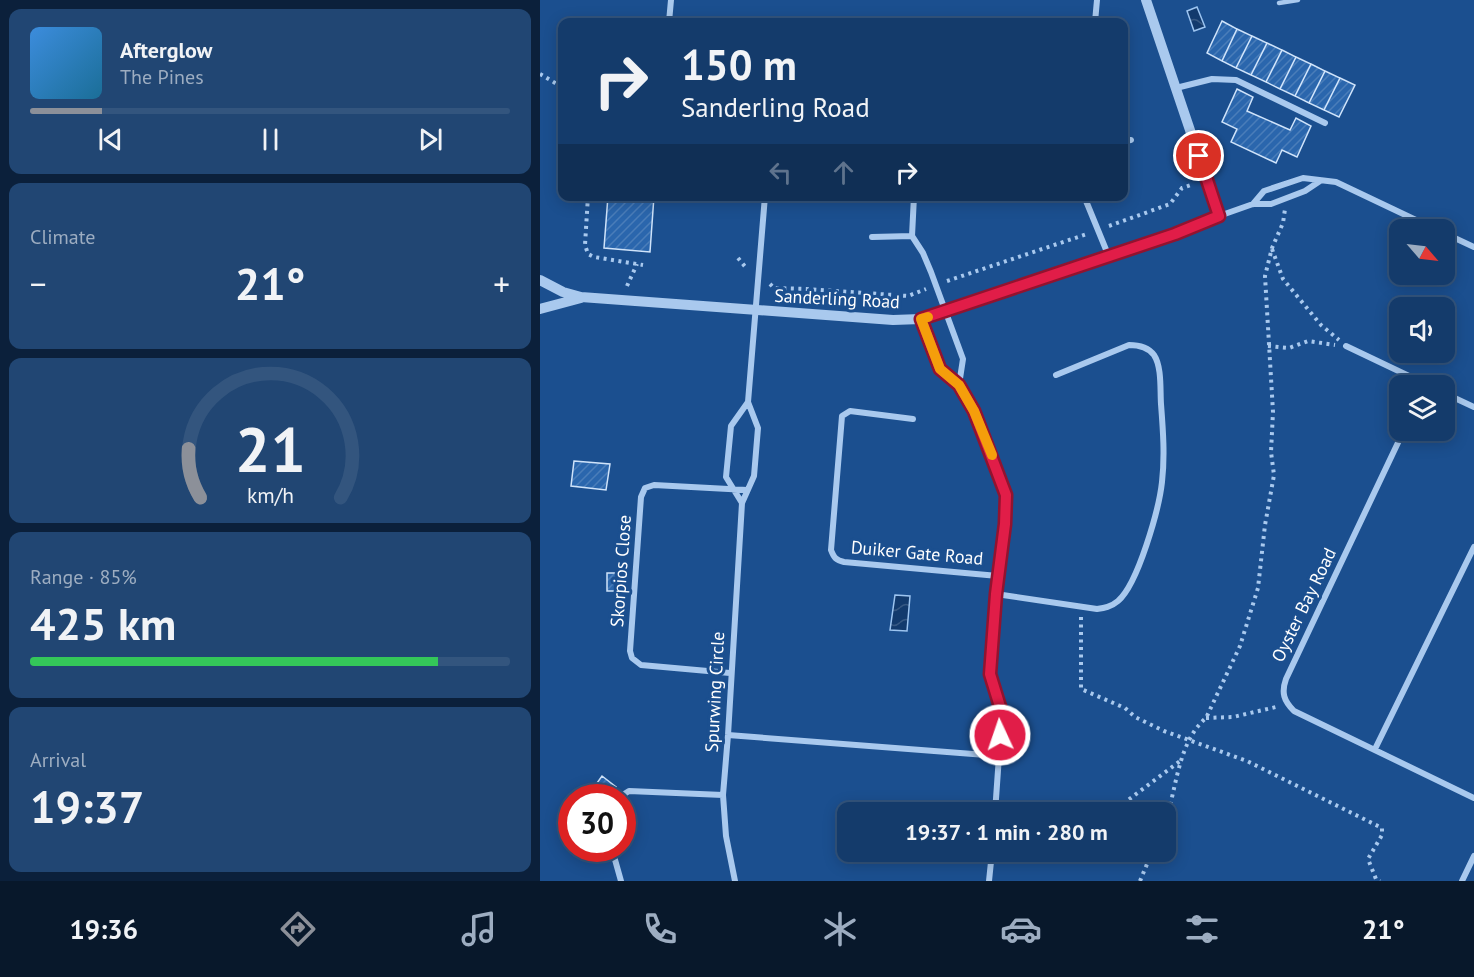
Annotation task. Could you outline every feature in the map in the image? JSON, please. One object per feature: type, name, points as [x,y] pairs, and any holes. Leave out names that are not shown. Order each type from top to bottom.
[{"type":"street","points":[[669,18],[671,0]]},
{"type":"street","points":[[1095,18],[1097,0]]},
{"type":"street","points":[[1146,0],[1219,216]]},
{"type":"street","points":[[1176,88],[1212,79],[1236,80],[1325,123]]},
{"type":"street","points":[[1252,204],[1264,191],[1303,178],[1336,182],[1414,219]]},
{"type":"street","points":[[1252,204],[1271,204],[1305,191],[1320,181]]},
{"type":"street","name":"Spurwing Circle","points":[[735,881],[726,836],[723,795],[742,503],[754,476],[758,428],[748,402],[765,201]]},
{"type":"street","points":[[914,201],[912,236],[931,272],[963,359],[959,385]]},
{"type":"street","points":[[1086,201],[1109,256]]},
{"type":"street","name":"Sanderling Road","points":[[540,280],[563,292],[581,297],[893,320],[921,319],[1109,256],[1252,204]]},
{"type":"street","points":[[872,237],[912,236]]},
{"type":"street","points":[[1455,238],[1474,247]]},
{"type":"street","name":"Sanderling Road","points":[[540,309],[581,297]]},
{"type":"street","name":"Duiker Gate Road","points":[[921,319],[940,369],[959,385],[982,430],[1006,495],[990,674],[1002,713],[997,802]]},
{"type":"street","points":[[996,594],[1096,609],[1108,607],[1118,601],[1126,590],[1153,527],[1162,482],[1164,447],[1159,374],[1154,354],[1138,345],[1123,347],[1056,375]]},
{"type":"street","points":[[1347,346],[1406,375]]},
{"type":"street","points":[[1455,398],[1474,407]]},
{"type":"street","name":"Spurwing Circle","points":[[742,503],[726,477],[731,426],[748,402]]},
{"type":"street","name":"Duiker Gate Road","points":[[913,419],[850,411],[842,417],[831,550],[834,557],[837,561],[844,562],[998,576]]},
{"type":"street","name":"Oyster Bay Road","points":[[1287,704],[1283,697],[1286,679],[1399,441]]},
{"type":"street","name":"Skorpios Close","points":[[730,673],[641,665],[634,662],[630,651],[641,497],[645,489],[654,485],[747,490]]},
{"type":"street","points":[[1375,749],[1474,547]]},
{"type":"street","points":[[1287,704],[1294,711],[1474,798]]},
{"type":"street","points":[[728,735],[999,756]]},
{"type":"street","points":[[636,791],[723,795]]},
{"type":"street","points":[[1462,881],[1474,856]]},
{"type":"street","points":[[616,862],[621,881]]},
{"type":"street","points":[[989,881],[991,862]]},
{"type":"lane","points":[[1279,3],[1298,0]]},
{"type":"path","points":[[540,74],[558,85]]},
{"type":"path","points":[[1106,227],[1170,204],[1182,188],[1195,183]]},
{"type":"path","points":[[1170,802],[1181,760],[1189,740],[1199,724],[1206,718],[1240,646],[1258,588],[1265,525],[1274,475],[1271,452],[1273,412],[1265,276],[1272,248],[1283,223],[1285,199]]},
{"type":"path","points":[[588,201],[585,245],[588,254],[643,265]]},
{"type":"path","points":[[947,282],[1087,234]]},
{"type":"path","points":[[1272,248],[1283,279],[1321,325],[1347,346]]},
{"type":"path","points":[[738,258],[750,273]]},
{"type":"path","points":[[627,287],[637,264]]},
{"type":"path","points":[[768,277],[770,285],[774,288],[908,296],[928,288]]},
{"type":"path","points":[[1268,346],[1289,348],[1308,341],[1347,346]]},
{"type":"path","points":[[1081,607],[1081,689],[1116,703],[1135,717],[1164,731],[1247,761],[1383,828],[1382,835],[1368,859],[1376,879],[1380,881]]},
{"type":"path","points":[[1206,718],[1233,717],[1267,711],[1287,704]]},
{"type":"path","points":[[1126,802],[1181,760]]},
{"type":"path","points":[[1140,881],[1148,862]]},
{"type":"water","points":[[1197,7],[1205,27],[1194,31],[1187,11]]},
{"type":"water","points":[[895,595],[910,596],[907,631],[890,630]]},
{"type":"building","points":[[1222,21],[1237,29],[1222,61],[1207,53]]},
{"type":"building","points":[[1237,29],[1252,36],[1236,68],[1222,61]]},
{"type":"building","points":[[1252,36],[1267,43],[1251,75],[1236,68]]},
{"type":"building","points":[[1267,43],[1282,50],[1266,82],[1251,75]]},
{"type":"building","points":[[1282,50],[1296,57],[1280,89],[1266,82]]},
{"type":"building","points":[[1296,57],[1311,64],[1295,96],[1280,89]]},
{"type":"building","points":[[1311,64],[1325,71],[1309,103],[1295,96]]},
{"type":"building","points":[[1325,71],[1340,78],[1324,110],[1309,103]]},
{"type":"building","points":[[1340,78],[1355,85],[1339,117],[1324,110]]},
{"type":"building","points":[[1237,89],[1253,97],[1247,111],[1290,130],[1296,118],[1311,126],[1297,157],[1282,150],[1276,163],[1231,142],[1237,129],[1222,122]]},
{"type":"building","points":[[608,201],[654,201],[650,252],[604,248]]},
{"type":"building","points":[[574,461],[610,464],[606,490],[571,486]]},
{"type":"building","points":[[607,573],[623,573],[623,591],[607,591]]},
{"type":"building","points":[[602,776],[612,784],[596,784]]},
{"type":"slow traffic","points":[[928,317],[921,319],[940,369],[959,385],[974,411],[992,455]]},
{"type":"route","points":[[1000,735],[1002,713],[990,674],[1006,495],[974,411],[959,385],[940,369],[921,319],[1175,234],[1219,216],[1199,156]]}]
